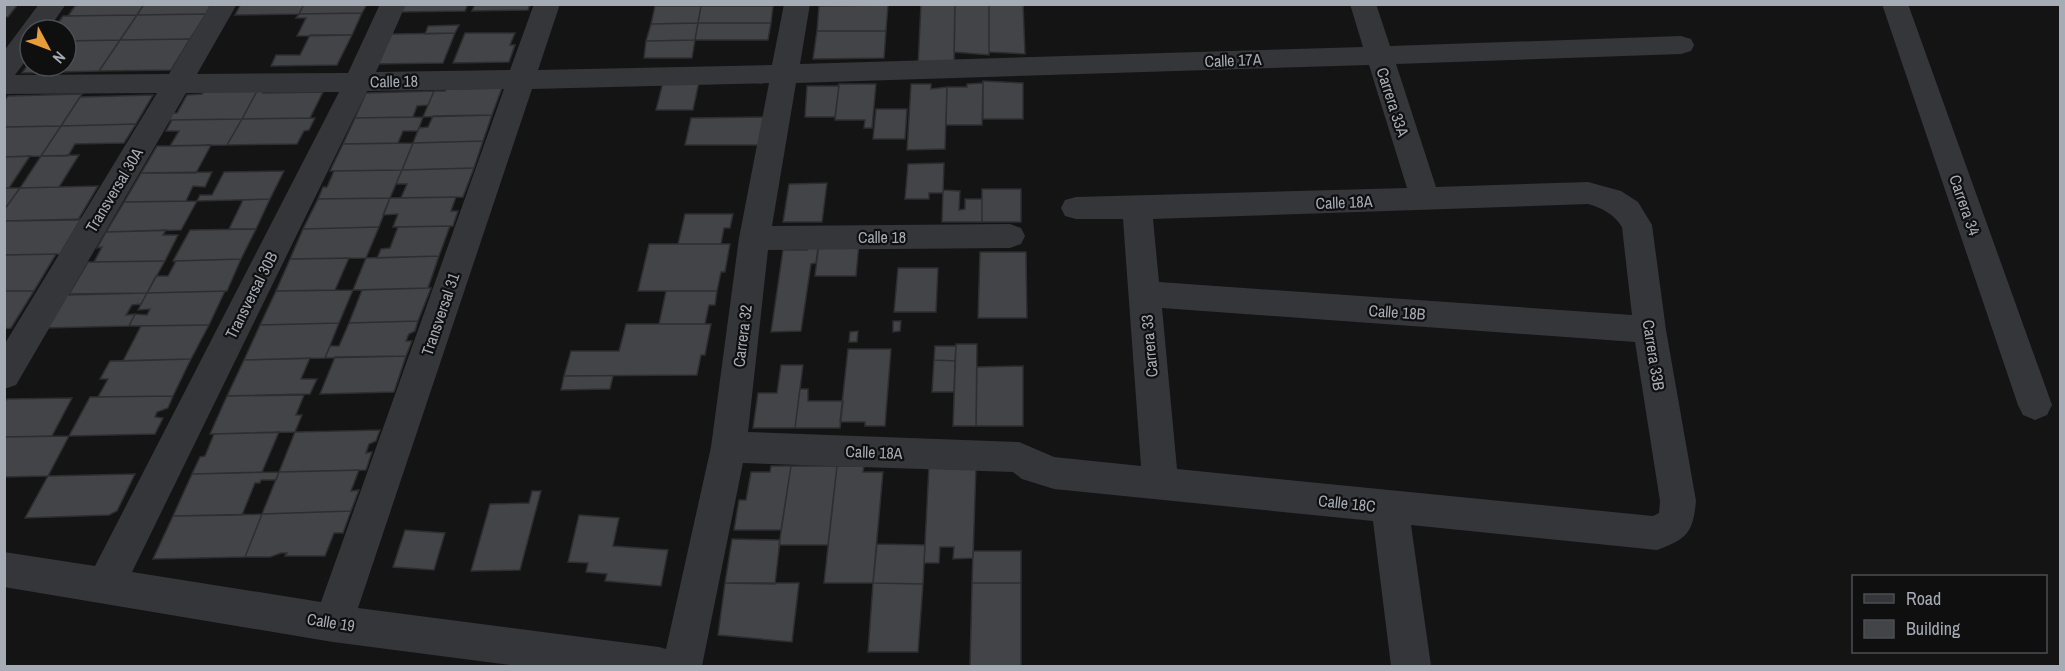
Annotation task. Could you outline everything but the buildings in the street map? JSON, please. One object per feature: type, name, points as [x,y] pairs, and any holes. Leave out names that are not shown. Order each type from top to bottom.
[{"type":"street","points":[[43,18],[53,4]]},
{"type":"street","name":"Transversal 30A","points":[[4,375],[225,4]]},
{"type":"street","name":"Transversal 30B","points":[[106,584],[358,82],[393,4]]},
{"type":"street","name":"Transversal 31","points":[[333,623],[547,4]]},
{"type":"street","name":"Carrera 32","points":[[682,666],[729,447],[754,238],[796,4]]},
{"type":"street","name":"Carrera 33A","points":[[1363,4],[1425,199]]},
{"type":"street","name":"Carrera 34","points":[[1895,4],[2035,405]]},
{"type":"street","name":"Calle 17A","points":[[784,72],[1378,56],[1681,45]]},
{"type":"street","points":[[4,71],[18,52]]},
{"type":"street","name":"Calle 18","points":[[4,86],[178,82],[358,82],[784,72]]},
{"type":"street","name":"Calle 18A","points":[[1076,208],[1588,193],[1610,198]]},
{"type":"street","name":"Carrera 33B","points":[[1610,198],[1627,210],[1637,225],[1650,330],[1678,501],[1676,522]]},
{"type":"street","name":"Carrera 33","points":[[1137,208],[1160,483]]},
{"type":"street","name":"Calle 18","points":[[754,238],[1010,236]]},
{"type":"street","name":"Calle 18B","points":[[1144,294],[1650,330]]},
{"type":"street","name":"Calle 18A","points":[[729,447],[1019,457]]},
{"type":"street","name":"Calle 18C","points":[[1019,457],[1035,468],[1054,473],[1390,508],[1657,533],[1676,522]]},
{"type":"street","points":[[1390,508],[1411,666]]},
{"type":"street","name":"Calle 19","points":[[4,569],[333,623],[659,666]]}]
